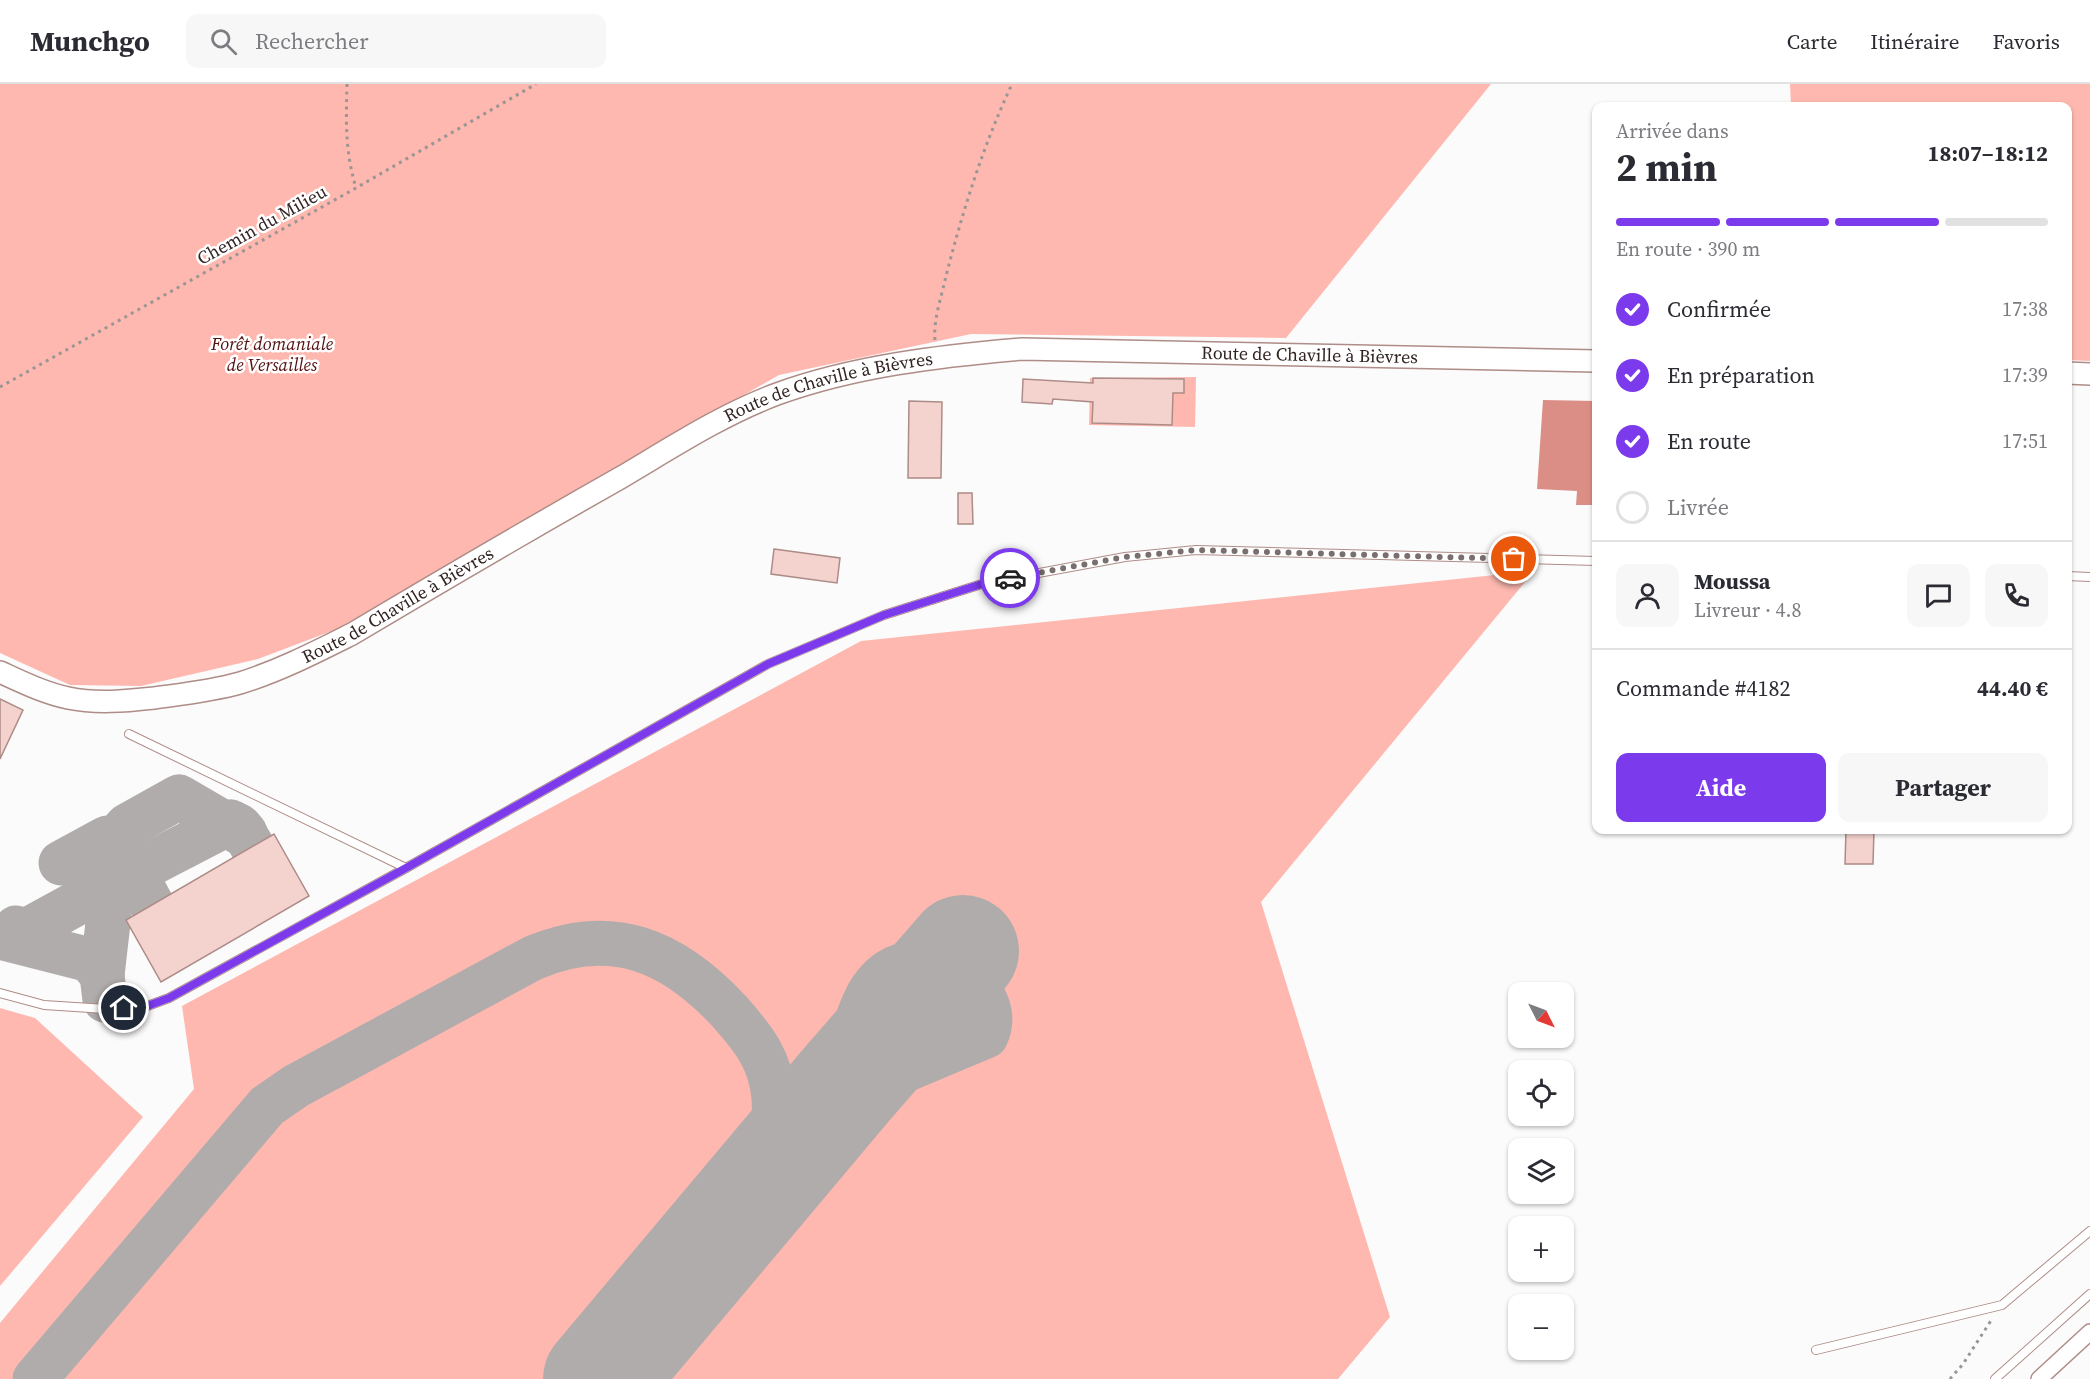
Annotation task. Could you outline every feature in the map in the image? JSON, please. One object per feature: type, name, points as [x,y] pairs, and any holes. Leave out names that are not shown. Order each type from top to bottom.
[{"type":"main road","name":"Route de Chaville à Bièvres","points":[[0,672],[45,692],[100,702],[131,701],[200,692],[239,683],[310,655],[352,634],[747,406],[828,379],[937,357],[1022,349],[1592,361]]},
{"type":"main road","points":[[2072,373],[2090,374]]},
{"type":"street","points":[[2038,1379],[2090,1332]]},
{"type":"lane","points":[[0,993],[44,1005],[106,1009],[142,1008],[169,998],[406,868],[768,664],[884,615],[985,583],[1125,557],[1196,550],[1592,561]]},
{"type":"lane","points":[[2072,576],[2090,577]]},
{"type":"lane","points":[[129,734],[406,868]]},
{"type":"lane","points":[[1816,1350],[2002,1305],[2090,1231]]},
{"type":"lane","points":[[1995,1379],[2090,1294]]},
{"type":"path","points":[[347,84],[346,144],[349,165],[357,188]]},
{"type":"path","name":"Chemin du Milieu","points":[[0,387],[357,188],[536,84]]},
{"type":"path","points":[[937,357],[934,334],[957,232],[978,165],[1012,84]]},
{"type":"path","points":[[1950,1379],[1963,1364],[2002,1305]]},
{"type":"green space","name":"Forêt domaniale de Versailles","points":[[0,84],[1491,84],[1286,338],[971,334],[779,375],[337,629],[258,659],[141,686],[70,685],[0,653]]},
{"type":"green space","points":[[1790,84],[2090,84],[2090,361],[2072,360],[2072,102],[1791,102]]},
{"type":"green space","points":[[1196,377],[1195,427],[1089,425],[1090,378]]},
{"type":"green space","points":[[1534,571],[1261,902],[1390,1317],[1338,1379],[0,1379],[0,1323],[194,1089],[182,1006],[861,641]]},
{"type":"green space","points":[[0,1008],[35,1018],[143,1117],[0,1286]]},
{"type":"shaded area","points":[[1543,400],[1592,401],[1592,505],[1576,505],[1577,491],[1537,489]]},
{"type":"building","points":[[1093,378],[1184,379],[1184,393],[1173,393],[1172,425],[1092,423],[1093,402],[1053,399],[1052,404],[1022,402],[1023,379],[1093,383]]},
{"type":"building","points":[[909,401],[942,402],[941,478],[908,478]]},
{"type":"building","points":[[958,493],[972,493],[973,524],[958,524]]},
{"type":"building","points":[[774,549],[840,558],[837,583],[771,574]]},
{"type":"building","points":[[0,699],[23,710],[0,759]]},
{"type":"building","points":[[274,834],[309,896],[161,982],[126,920]]},
{"type":"building","points":[[1846,834],[1874,834],[1873,864],[1845,864]]},
{"type":"taxiway","points":[[102,975],[118,836],[127,826],[179,797],[246,836],[252,846]]},
{"type":"taxiway","points":[[112,892],[121,879],[231,822],[245,833]]},
{"type":"taxiway","points":[[61,863],[107,838],[122,849],[152,905]]},
{"type":"taxiway","points":[[16,928],[26,931],[121,879]]},
{"type":"taxiway","points":[[0,937],[90,960],[102,975],[105,1000]]},
{"type":"taxiway","points":[[35,1379],[267,1106],[296,1086],[533,958],[562,948],[589,944],[615,944],[640,949],[663,959],[708,990],[753,1040],[769,1072],[774,1098],[774,1113],[767,1156],[742,1210]]},
{"type":"taxiway","points":[[819,1118],[850,1093],[986,1036],[990,1017],[984,998],[970,982],[952,969],[930,963],[907,964],[886,974],[868,995],[859,1016],[858,1028],[863,1061]]},
{"type":"runway","points":[[599,1379],[847,1084],[963,951]]},
{"type":"way so far","points":[[1010,578],[1125,557],[1196,550],[1514,559]]},
{"type":"route","points":[[124,1008],[142,1008],[169,998],[406,868],[768,664],[884,615],[985,583],[1010,578]]}]
